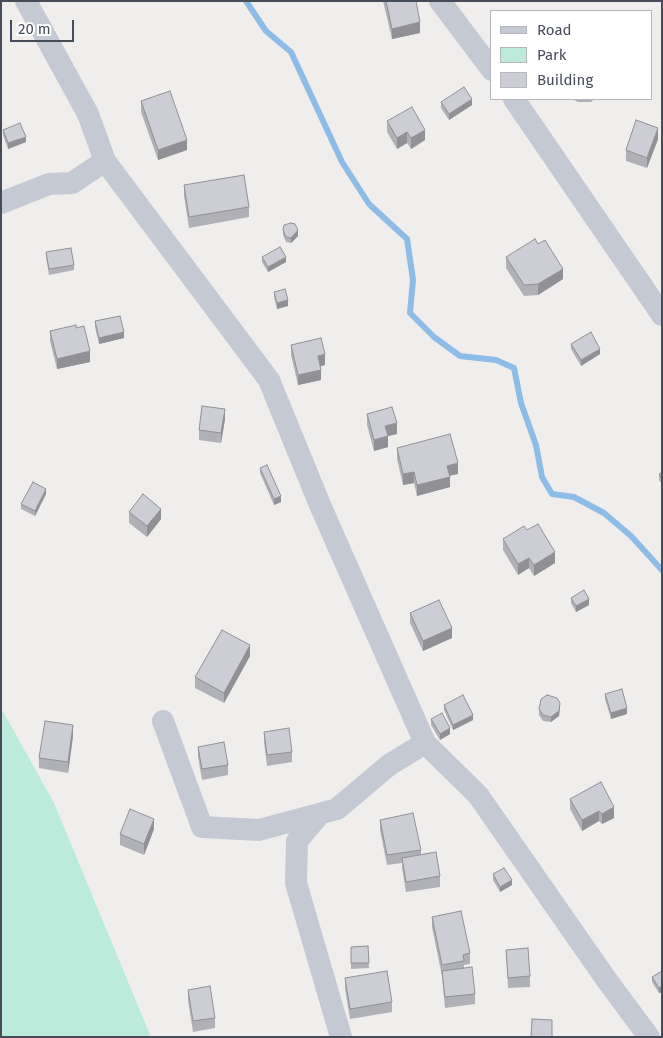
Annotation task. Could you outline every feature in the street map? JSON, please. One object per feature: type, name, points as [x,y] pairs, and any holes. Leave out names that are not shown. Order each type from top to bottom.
[{"type":"street","points":[[26,1],[88,114],[105,161],[269,380],[320,505],[425,743],[478,795],[606,979],[649,1037]]},
{"type":"street","points":[[440,1],[490,67]]},
{"type":"street","points":[[515,100],[662,315]]},
{"type":"street","points":[[1,203],[49,184],[72,183],[105,161]]},
{"type":"street","points":[[164,721],[202,827],[259,830],[337,809],[389,765],[425,743]]},
{"type":"street","points":[[319,815],[296,841],[296,883],[341,1037]]},
{"type":"green space","points":[[1,708],[54,803],[151,1037],[1,1037]]},
{"type":"building","points":[[386,1],[416,1],[420,22],[392,29]]},
{"type":"building","points":[[464,87],[472,99],[449,114],[441,102]]},
{"type":"building","points":[[170,91],[187,140],[158,150],[141,101]]},
{"type":"building","points":[[412,107],[425,130],[411,138],[407,132],[397,138],[387,121]]},
{"type":"building","points":[[636,120],[658,128],[647,158],[626,150]]},
{"type":"building","points":[[20,123],[26,137],[8,143],[3,130]]},
{"type":"building","points":[[244,175],[249,207],[189,217],[184,185]]},
{"type":"building","points":[[295,224],[298,230],[291,238],[286,237],[283,230],[284,225]]},
{"type":"building","points":[[535,239],[538,244],[545,240],[563,269],[538,284],[524,285],[506,257]]},
{"type":"building","points":[[280,247],[286,257],[268,267],[262,257]]},
{"type":"building","points":[[71,248],[74,265],[49,269],[46,252]]},
{"type":"building","points":[[285,289],[288,300],[277,303],[274,292]]},
{"type":"building","points":[[120,316],[124,332],[99,338],[95,321]]},
{"type":"building","points":[[76,325],[76,328],[84,326],[90,351],[57,359],[50,331]]},
{"type":"building","points":[[591,332],[600,349],[581,360],[571,344]]},
{"type":"building","points":[[321,338],[325,354],[318,356],[321,370],[298,375],[291,345]]},
{"type":"building","points":[[202,406],[225,409],[221,433],[199,430]]},
{"type":"building","points":[[392,407],[397,423],[385,426],[388,436],[374,440],[367,414]]},
{"type":"building","points":[[450,434],[458,463],[447,466],[450,477],[417,485],[414,472],[403,474],[397,448]]},
{"type":"building","points":[[267,465],[281,496],[274,499],[260,468]]},
{"type":"building","points":[[33,482],[46,489],[35,511],[21,504]]},
{"type":"building","points":[[143,494],[161,509],[147,526],[129,512]]},
{"type":"building","points":[[538,524],[555,552],[534,565],[529,558],[518,564],[503,539],[524,526],[527,530]]},
{"type":"building","points":[[584,590],[589,599],[576,606],[571,598]]},
{"type":"building","points":[[439,600],[452,628],[423,641],[410,613]]},
{"type":"building","points":[[222,630],[250,645],[224,693],[195,677]]},
{"type":"building","points":[[622,689],[627,708],[611,713],[605,694]]},
{"type":"building","points":[[463,695],[473,715],[453,725],[444,705]]},
{"type":"building","points":[[547,695],[557,698],[560,703],[559,711],[551,717],[543,715],[539,709],[541,699]]},
{"type":"building","points":[[442,713],[450,728],[440,734],[431,719]]},
{"type":"building","points":[[45,721],[73,725],[68,762],[39,758]]},
{"type":"building","points":[[289,728],[292,752],[267,755],[264,732]]},
{"type":"building","points":[[224,742],[228,765],[202,769],[198,747]]},
{"type":"building","points":[[601,782],[614,807],[602,814],[599,811],[582,820],[570,799]]},
{"type":"building","points":[[130,809],[154,819],[144,844],[120,834]]},
{"type":"building","points":[[413,813],[421,850],[387,855],[380,820]]},
{"type":"building","points":[[436,852],[440,876],[406,882],[402,858]]},
{"type":"building","points":[[504,868],[512,880],[500,887],[493,874]]},
{"type":"building","points":[[461,911],[470,953],[463,955],[464,961],[442,965],[432,917]]},
{"type":"building","points":[[368,946],[369,963],[351,963],[351,947]]},
{"type":"building","points":[[528,948],[530,976],[508,978],[506,950]]},
{"type":"building","points":[[472,967],[475,994],[445,997],[442,971]]},
{"type":"building","points":[[387,971],[392,1002],[350,1009],[345,978]]},
{"type":"building","points":[[662,971],[662,986],[659,988],[652,977]]},
{"type":"building","points":[[210,986],[215,1018],[193,1021],[188,990]]},
{"type":"building","points":[[532,1019],[552,1020],[552,1037],[531,1037]]},
{"type":"waterway","points":[[246,1],[266,31],[291,52],[342,162],[369,204],[407,239],[413,280],[410,313],[434,337],[460,356],[496,360],[514,368],[521,403],[536,445],[542,477],[552,494],[574,497],[604,513],[631,536],[662,570]]}]
